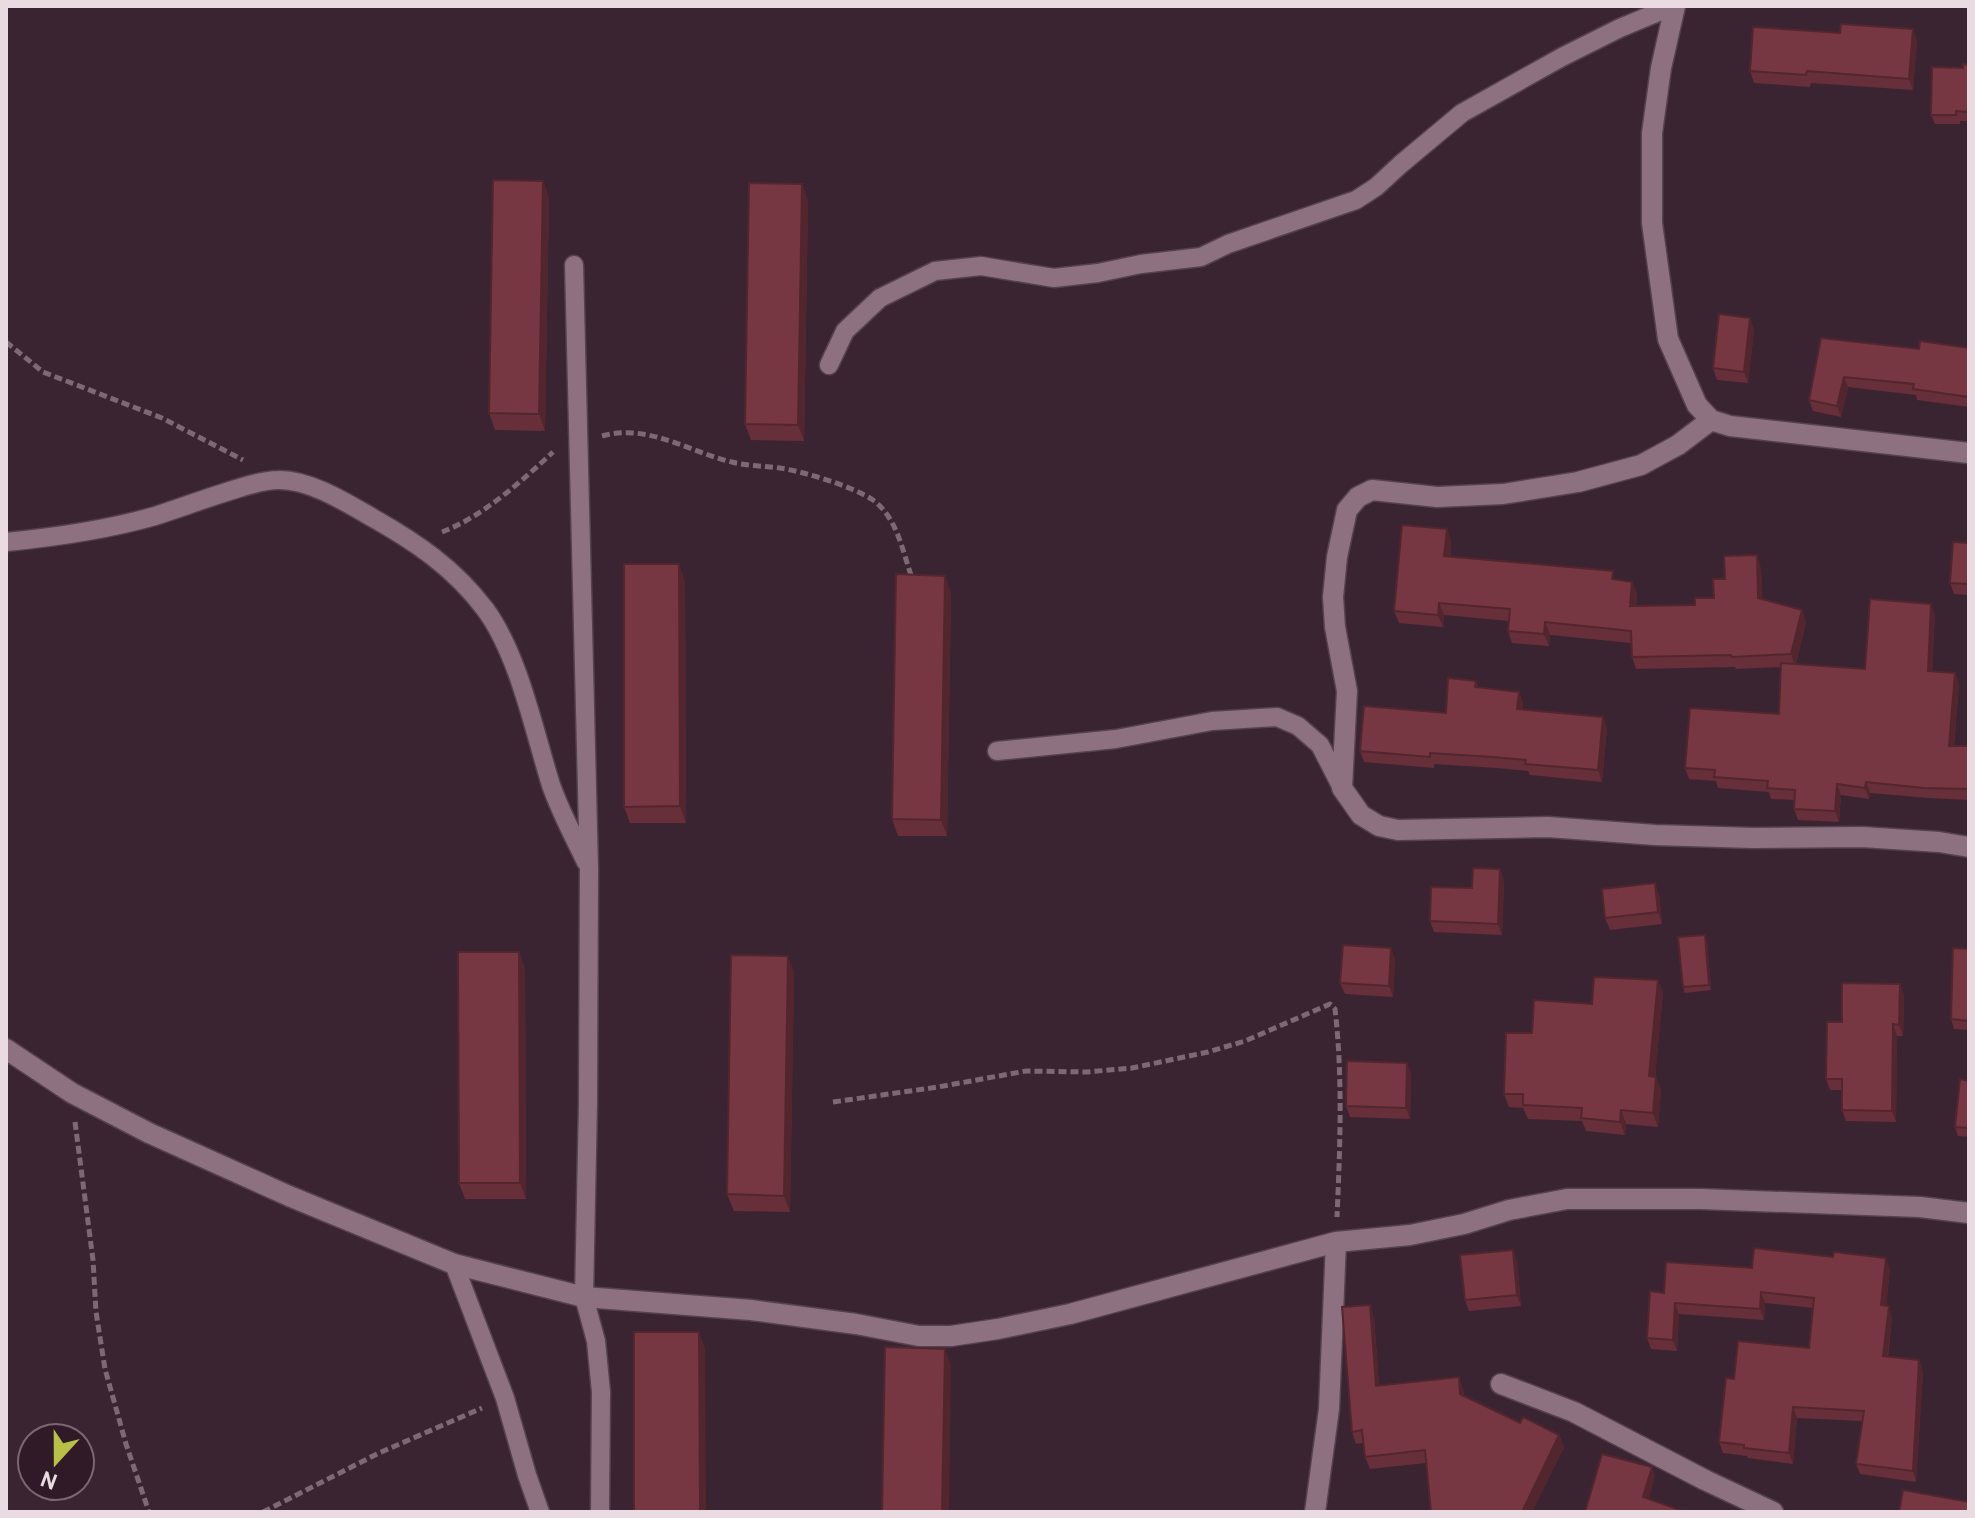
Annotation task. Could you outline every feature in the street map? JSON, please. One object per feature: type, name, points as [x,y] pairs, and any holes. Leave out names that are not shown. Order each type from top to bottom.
[{"type":"street","points":[[1674,6],[1652,133],[1652,223],[1668,339],[1697,405],[1711,420],[1730,426],[1969,453]]},
{"type":"street","points":[[1711,420],[1678,445],[1641,465],[1578,482],[1503,494],[1437,497],[1372,490],[1358,497],[1347,510],[1333,597],[1335,627],[1347,691],[1342,788],[1361,815],[1379,826],[1398,830],[1548,827],[1739,838],[1862,837],[1969,847]]},
{"type":"street","points":[[6,1049],[72,1093],[149,1133],[289,1196],[454,1264],[584,1297],[751,1310],[919,1336],[951,1336],[1070,1314],[1336,1242],[1410,1235],[1567,1199],[1701,1199],[1920,1207],[1969,1213]]},
{"type":"street","points":[[1315,1512],[1329,1409],[1336,1242]]},
{"type":"street","points":[[1501,1384],[1574,1412],[1773,1512]]},
{"type":"lane","points":[[829,365],[845,331],[880,298],[935,271],[981,266],[1054,278],[1201,257],[1228,244],[1356,200],[1376,187],[1462,113],[1573,51],[1674,6]]},
{"type":"lane","points":[[574,265],[589,869],[584,1297],[596,1341],[601,1392],[600,1512]]},
{"type":"lane","points":[[6,542],[90,532],[156,516],[253,484],[279,480],[305,485],[333,496],[414,542],[455,574],[486,611],[508,652],[552,788],[589,869]]},
{"type":"lane","points":[[997,751],[1116,739],[1212,721],[1277,717],[1298,726],[1320,745],[1342,788]]},
{"type":"lane","points":[[454,1264],[505,1398],[540,1512]]},
{"type":"path","points":[[6,342],[43,372],[162,418],[279,480]]},
{"type":"path","points":[[414,542],[453,527],[481,510],[578,436],[628,432],[670,440],[732,462],[784,469],[838,484],[873,501],[894,523],[911,575]]},
{"type":"path","points":[[833,1102],[1026,1071],[1087,1072],[1132,1068],[1245,1041],[1330,1004],[1335,1009],[1339,1045],[1336,1242]]},
{"type":"path","points":[[72,1093],[105,1369],[149,1512]]},
{"type":"path","points":[[263,1512],[379,1453],[505,1398]]},
{"type":"building","points":[[1841,24],[1913,29],[1909,79],[1807,71],[1806,75],[1750,71],[1753,27],[1840,33]]},
{"type":"building","points":[[1963,64],[1969,65],[1969,112],[1931,115],[1932,67],[1963,68]]},
{"type":"building","points":[[493,180],[543,181],[539,414],[489,413]]},
{"type":"building","points":[[749,183],[802,184],[798,425],[745,424]]},
{"type":"building","points":[[1719,314],[1750,318],[1744,372],[1713,368]]},
{"type":"building","points":[[1821,338],[1919,349],[1920,341],[1969,348],[1969,397],[1913,389],[1914,384],[1844,377],[1837,406],[1809,400]]},
{"type":"building","points":[[1402,525],[1447,529],[1444,556],[1613,571],[1612,579],[1632,582],[1630,606],[1695,605],[1695,598],[1714,598],[1713,579],[1725,579],[1724,556],[1757,555],[1758,598],[1802,610],[1791,654],[1632,657],[1631,631],[1545,622],[1544,634],[1508,631],[1510,609],[1439,603],[1438,615],[1394,611]]},
{"type":"building","points":[[1953,542],[1969,543],[1969,584],[1950,583]]},
{"type":"building","points":[[624,564],[679,564],[680,806],[624,807]]},
{"type":"building","points":[[896,574],[945,576],[941,820],[892,819]]},
{"type":"building","points":[[1870,599],[1931,604],[1928,671],[1955,673],[1949,746],[1969,746],[1969,789],[1866,782],[1865,788],[1837,784],[1835,811],[1794,809],[1795,790],[1767,788],[1768,781],[1714,777],[1715,770],[1685,768],[1690,708],[1779,714],[1781,663],[1865,669]]},
{"type":"building","points":[[1448,678],[1476,681],[1475,687],[1519,692],[1517,709],[1603,717],[1598,770],[1525,764],[1526,760],[1493,757],[1430,753],[1430,757],[1360,751],[1364,706],[1446,713]]},
{"type":"building","points":[[1473,868],[1500,869],[1498,924],[1430,921],[1431,887],[1472,888]]},
{"type":"building","points":[[1655,883],[1658,912],[1605,918],[1602,889]]},
{"type":"building","points":[[1705,935],[1709,985],[1683,987],[1678,937]]},
{"type":"building","points":[[1343,945],[1391,948],[1389,986],[1340,983]]},
{"type":"building","points":[[1953,948],[1969,949],[1969,1021],[1951,1019]]},
{"type":"building","points":[[458,952],[519,952],[520,1183],[459,1183]]},
{"type":"building","points":[[731,955],[788,956],[784,1196],[727,1194]]},
{"type":"building","points":[[1594,977],[1658,980],[1649,1076],[1656,1077],[1653,1113],[1621,1110],[1620,1122],[1581,1118],[1582,1108],[1523,1105],[1523,1094],[1504,1094],[1506,1033],[1532,1033],[1534,1000],[1592,1004]]},
{"type":"building","points":[[1842,983],[1900,984],[1899,1025],[1893,1024],[1892,1111],[1842,1110],[1842,1079],[1826,1079],[1827,1022],[1842,1022]]},
{"type":"building","points":[[1347,1061],[1407,1063],[1406,1108],[1346,1106]]},
{"type":"building","points":[[1960,1079],[1969,1081],[1969,1128],[1955,1127]]},
{"type":"building","points":[[1754,1248],[1833,1257],[1834,1252],[1886,1258],[1881,1305],[1889,1306],[1883,1356],[1919,1360],[1913,1471],[1856,1464],[1864,1411],[1793,1407],[1789,1453],[1719,1442],[1726,1378],[1734,1379],[1738,1341],[1809,1348],[1814,1298],[1761,1292],[1760,1309],[1675,1303],[1673,1340],[1647,1338],[1650,1291],[1664,1293],[1666,1262],[1752,1268]]},
{"type":"building","points":[[1513,1250],[1517,1295],[1465,1300],[1460,1255]]},
{"type":"building","points":[[1370,1305],[1376,1386],[1459,1377],[1460,1394],[1520,1423],[1523,1417],[1559,1435],[1522,1512],[1431,1512],[1425,1450],[1365,1457],[1362,1430],[1352,1432],[1342,1307]]},
{"type":"building","points":[[634,1332],[699,1332],[700,1512],[634,1512]]},
{"type":"building","points":[[885,1347],[945,1349],[942,1512],[882,1512]]},
{"type":"building","points":[[1602,1454],[1652,1467],[1643,1497],[1685,1512],[1585,1512]]},
{"type":"building","points":[[1903,1490],[1969,1502],[1969,1512],[1899,1512]]}]
